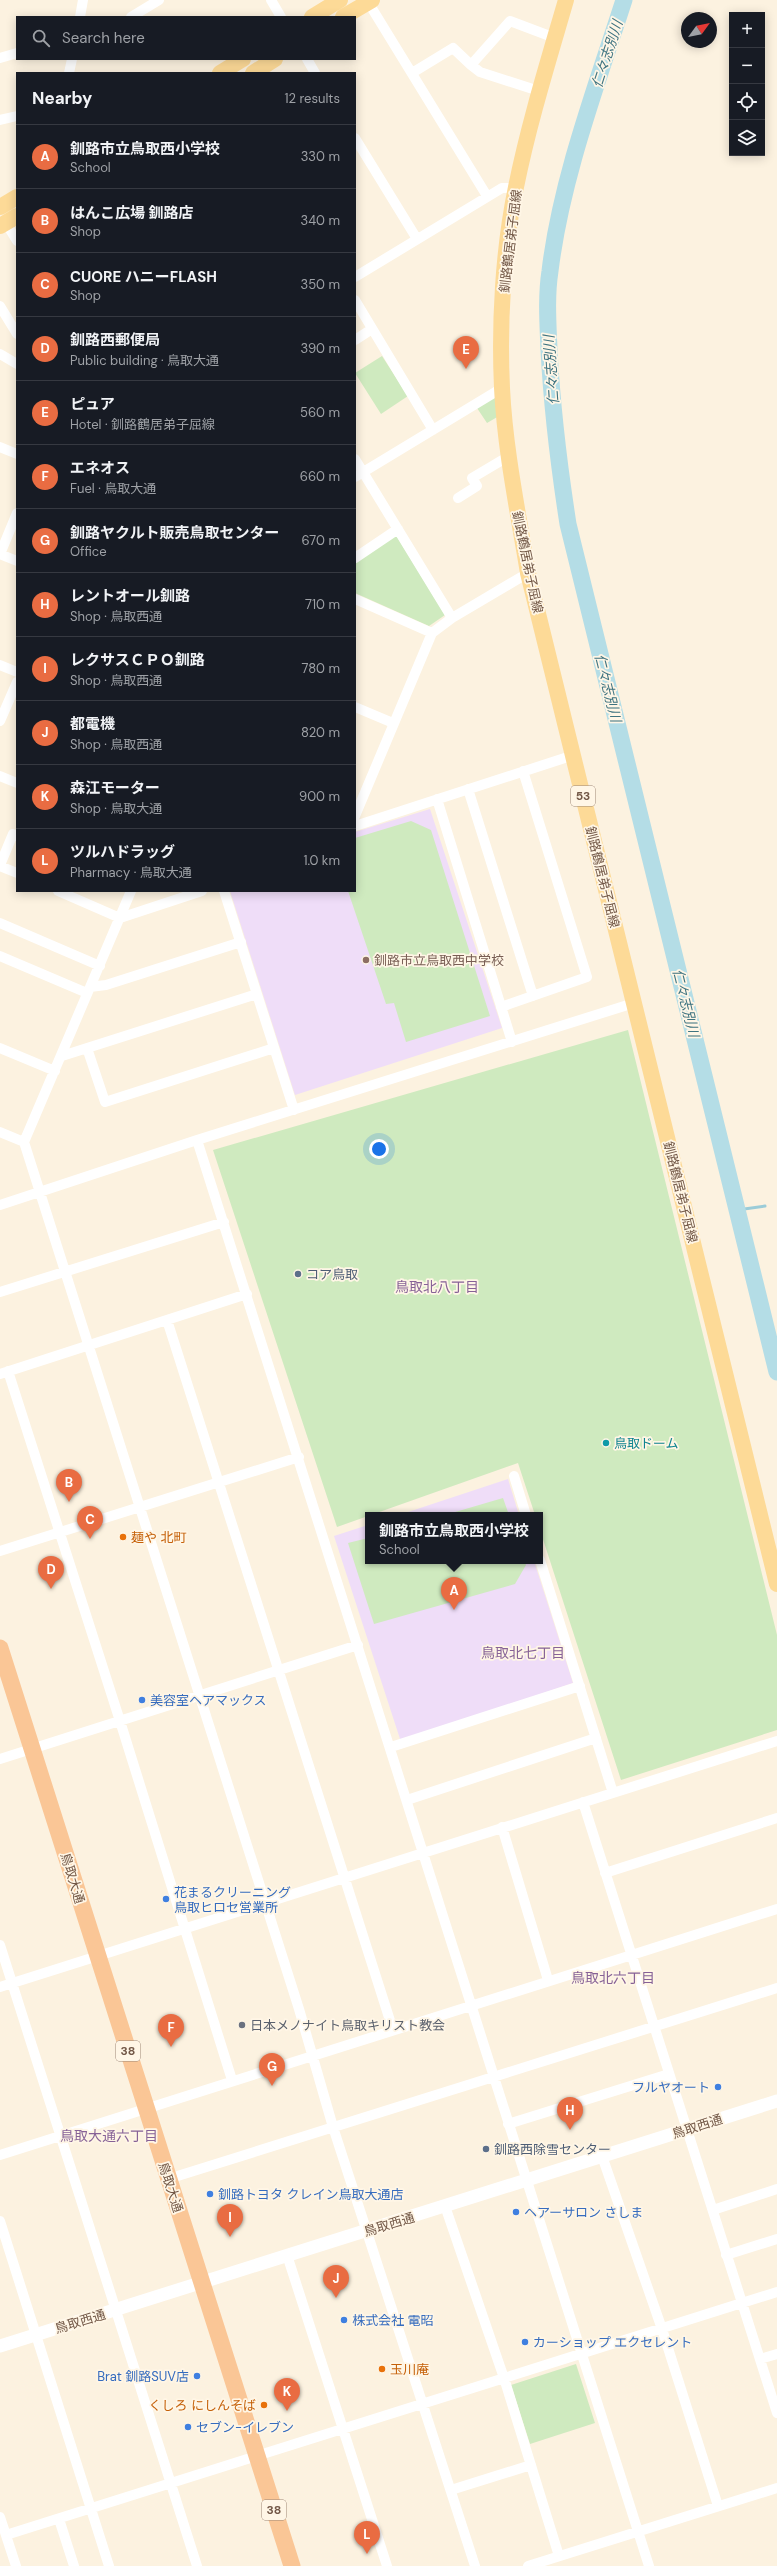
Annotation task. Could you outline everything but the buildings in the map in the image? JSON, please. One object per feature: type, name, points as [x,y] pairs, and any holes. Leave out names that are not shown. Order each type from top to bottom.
[{"type":"highway","name":"鳥取大通","points":[[0,1648],[292,2566]]},
{"type":"main road","points":[[314,16],[340,0]]},
{"type":"main road","name":"釧路鶴居弟子屈線","points":[[566,0],[539,91],[516,188],[502,319],[502,388],[509,456],[528,573],[777,1584]]},
{"type":"main road","points":[[346,16],[370,1]]},
{"type":"main road","points":[[222,72],[241,60]]},
{"type":"main road","points":[[255,72],[273,60]]},
{"type":"main road","points":[[0,207],[16,198]]},
{"type":"street","points":[[80,16],[83,0]]},
{"type":"street","points":[[133,16],[159,0]]},
{"type":"street","points":[[271,0],[281,16]]},
{"type":"street","points":[[370,1],[487,196]]},
{"type":"street","points":[[471,65],[510,21],[555,38]]},
{"type":"street","points":[[412,73],[453,48],[480,72],[539,91]]},
{"type":"street","points":[[0,58],[16,53]]},
{"type":"street","points":[[69,72],[72,60]]},
{"type":"street","points":[[308,60],[315,72]]},
{"type":"street","points":[[0,120],[16,116]]},
{"type":"street","points":[[356,140],[417,238]]},
{"type":"street","points":[[356,276],[487,196],[502,188],[516,188]]},
{"type":"street","points":[[8,221],[16,240]]},
{"type":"street","points":[[356,302],[434,430]]},
{"type":"street","points":[[0,306],[16,332]]},
{"type":"street","points":[[356,339],[372,329]]},
{"type":"street","points":[[0,354],[16,362]]},
{"type":"street","points":[[359,475],[502,388]]},
{"type":"street","points":[[0,447],[16,454]]},
{"type":"street","points":[[458,498],[477,486],[472,478],[509,456]]},
{"type":"street","points":[[356,462],[359,475],[398,529],[452,618]]},
{"type":"street","points":[[16,515],[0,554],[16,562]]},
{"type":"street","points":[[356,557],[398,529]]},
{"type":"street","points":[[356,819],[393,723],[432,633],[452,618],[528,573]]},
{"type":"street","points":[[356,599],[432,633]]},
{"type":"street","points":[[0,665],[16,672]]},
{"type":"street","points":[[0,721],[16,684]]},
{"type":"street","points":[[356,707],[393,723]]},
{"type":"street","points":[[356,822],[437,799],[574,755]]},
{"type":"street","points":[[501,1007],[587,977],[523,771]]},
{"type":"street","points":[[0,776],[16,783]]},
{"type":"street","points":[[468,789],[534,996]]},
{"type":"street","points":[[437,799],[512,1042]]},
{"type":"street","points":[[16,836],[13,834],[0,865],[16,873]]},
{"type":"street","points":[[60,892],[120,918],[199,892]]},
{"type":"street","points":[[131,892],[62,1056],[24,1142],[198,1696],[313,2055],[334,2127],[475,2566]]},
{"type":"street","points":[[224,892],[294,1110]]},
{"type":"street","points":[[0,923],[100,966]]},
{"type":"street","points":[[0,956],[89,990],[241,942]]},
{"type":"street","points":[[62,1056],[256,994]]},
{"type":"street","points":[[0,1205],[197,1140],[634,1003]]},
{"type":"street","points":[[0,1048],[55,1071]]},
{"type":"street","points":[[88,1048],[105,1102],[274,1048]]},
{"type":"street","points":[[0,1132],[24,1142]]},
{"type":"street","points":[[197,1140],[391,1747],[423,1853],[495,2077],[508,2124],[649,2566]]},
{"type":"street","points":[[0,1292],[224,1222]]},
{"type":"street","points":[[232,2080],[120,1721],[4,1373],[88,1344],[247,1294]]},
{"type":"street","points":[[167,1320],[393,2030]]},
{"type":"street","points":[[0,1551],[218,1481],[299,1457]]},
{"type":"street","points":[[514,1476],[525,1512]]},
{"type":"street","points":[[541,1564],[613,1793]]},
{"type":"street","points":[[0,1759],[358,1646]]},
{"type":"street","points":[[391,1747],[580,1686]]},
{"type":"street","points":[[407,1800],[596,1738]]},
{"type":"street","points":[[0,1987],[264,1902],[777,1741]]},
{"type":"street","points":[[583,1802],[777,2414]]},
{"type":"street","points":[[605,1873],[777,1818]]},
{"type":"street","points":[[502,1827],[548,1980]]},
{"type":"street","points":[[0,2155],[145,2107],[777,1909]]},
{"type":"street","points":[[0,1945],[197,2566]]},
{"type":"street","points":[[168,2179],[777,1988]]},
{"type":"street","points":[[508,2124],[669,2074]]},
{"type":"street","name":"鳥取西通","points":[[0,2346],[116,2311],[287,2254],[367,2231],[526,2179],[777,2101]]},
{"type":"street","points":[[602,2156],[662,2328],[718,2506]]},
{"type":"street","points":[[713,2210],[777,2190]]},
{"type":"street","points":[[445,2206],[504,2378],[559,2556]]},
{"type":"street","points":[[0,2221],[109,2566]]},
{"type":"street","points":[[726,2255],[777,2239]]},
{"type":"street","points":[[287,2254],[387,2566]]},
{"type":"street","points":[[6,2535],[256,2454],[424,2404],[777,2292]]},
{"type":"street","points":[[760,2359],[777,2354]]},
{"type":"street","points":[[451,2490],[531,2465]]},
{"type":"street","points":[[528,2566],[638,2530],[777,2488]]},
{"type":"street","points":[[0,2517],[16,2566]]},
{"type":"street","points":[[59,2519],[74,2566]]},
{"type":"shaded area","name":"釧路市立鳥取西中学校","points":[[430,809],[502,1028],[295,1095],[230,892],[356,892],[356,832]]},
{"type":"shaded area","points":[[508,1479],[518,1512],[408,1512]]},
{"type":"shaded area","points":[[365,1526],[365,1564],[535,1564],[573,1683],[401,1742],[334,1536]]},
{"type":"green space","points":[[382,356],[408,396],[381,414],[356,372]]},
{"type":"green space","points":[[497,395],[499,416],[487,423],[477,408]]},
{"type":"green space","points":[[396,535],[445,615],[429,626],[356,593],[356,561]]},
{"type":"green space","points":[[411,821],[431,830],[490,1016],[406,1042],[394,1003],[386,1004],[348,892],[356,892],[356,838]]},
{"type":"green space","points":[[628,1030],[777,1635],[777,1730],[621,1780],[543,1539],[543,1512],[534,1512],[518,1463],[379,1512],[365,1512],[365,1517],[337,1527],[213,1150]]},
{"type":"green space","points":[[503,1498],[508,1512],[455,1512]]},
{"type":"green space","points":[[365,1539],[365,1564],[526,1565],[515,1584],[374,1624],[348,1543]]},
{"type":"green space","points":[[576,2364],[595,2423],[530,2444],[511,2385]]},
{"type":"waterway","name":"仁々志別川","points":[[624,0],[591,100],[571,168],[555,237],[548,291],[548,310],[550,372],[556,437],[568,524],[777,1372]]},
{"type":"waterway","points":[[737,1210],[765,1206]]},
{"type":"place","name":"ピュア","points":[[466,369]]},
{"type":"place","name":"釧路市立鳥取西中学校","points":[[366,960]]},
{"type":"place","name":"コア鳥取","points":[[298,1274]]},
{"type":"place","name":"鳥取ドーム","points":[[606,1443]]},
{"type":"place","name":"はんこ広場 釧路店","points":[[69,1502]]},
{"type":"place","name":"麺や 北町","points":[[123,1537]]},
{"type":"place","name":"CUORE ハニーFLASH","points":[[90,1539]]},
{"type":"place","name":"釧路西郵便局","points":[[51,1589]]},
{"type":"place","name":"釧路市立鳥取西小学校","points":[[454,1610]]},
{"type":"place","name":"美容室ヘアマックス","points":[[142,1700]]},
{"type":"place","name":"花まるクリーニング 鳥取ヒロセ営業所","points":[[166,1899]]},
{"type":"place","name":"日本メノナイト鳥取キリスト教会","points":[[242,2025]]},
{"type":"place","name":"エネオス","points":[[171,2047]]},
{"type":"place","name":"釧路ヤクルト販売鳥取センター","points":[[272,2086]]},
{"type":"place","name":"フルヤオート","points":[[718,2087]]},
{"type":"place","name":"レントオール釧路","points":[[570,2130]]},
{"type":"place","name":"釧路西除雪センター","points":[[486,2149]]},
{"type":"place","name":"釧路トヨタ クレイン鳥取大通店","points":[[210,2194]]},
{"type":"place","name":"ヘアーサロン さしま","points":[[516,2212]]},
{"type":"place","name":"レクサスＣＰＯ釧路","points":[[230,2237]]},
{"type":"place","name":"都電機","points":[[336,2298]]},
{"type":"place","name":"株式会社 電昭","points":[[344,2320]]},
{"type":"place","name":"カーショップ エクセレント","points":[[525,2342]]},
{"type":"place","name":"玉川庵","points":[[382,2369]]},
{"type":"place","name":"Brat 釧路SUV店","points":[[197,2376]]},
{"type":"place","name":"くしろ にしんそば","points":[[264,2405]]},
{"type":"place","name":"森江モーター","points":[[287,2411]]},
{"type":"place","name":"セブン-イレブン","points":[[188,2427]]},
{"type":"place","name":"ツルハドラッグ","points":[[367,2554]]},
{"type":"district","name":"鳥取北八丁目","points":[[437,1287]]},
{"type":"district","name":"鳥取北七丁目","points":[[523,1653]]},
{"type":"district","name":"鳥取北六丁目","points":[[613,1978]]},
{"type":"district","name":"鳥取大通六丁目","points":[[109,2136]]}]
